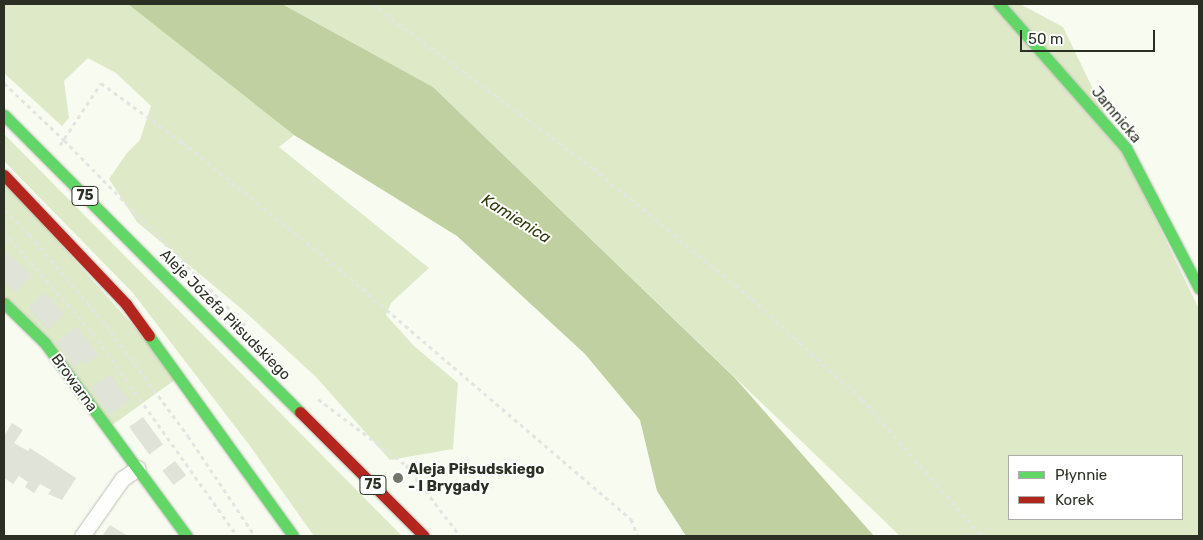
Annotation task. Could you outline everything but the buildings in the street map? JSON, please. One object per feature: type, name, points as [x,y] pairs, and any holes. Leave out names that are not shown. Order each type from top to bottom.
[{"type":"main road","name":"Jamnicka","points":[[999,4],[1126,148],[1199,288]]},
{"type":"main road","name":"Aleje Józefa Piłsudskiego","points":[[4,116],[424,536]]},
{"type":"main road","points":[[4,175],[126,304],[293,536]]},
{"type":"main road","name":"Browarna","points":[[4,303],[45,343],[183,527],[187,536]]},
{"type":"street","points":[[82,536],[122,479],[138,468]]},
{"type":"path","points":[[372,4],[594,168],[752,299],[862,399],[982,536]]},
{"type":"path","points":[[47,158],[64,140],[101,82],[182,142],[338,268],[631,519],[638,536]]},
{"type":"path","points":[[4,83],[64,140],[251,331]]},
{"type":"path","points":[[4,210],[30,235],[106,325],[188,436],[255,536]]},
{"type":"path","points":[[4,232],[93,333],[237,536]]},
{"type":"path","points":[[313,395],[406,465],[460,536]]},
{"type":"shaded area","points":[[4,4],[130,5],[294,135],[279,147],[429,268],[391,303],[386,315],[414,346],[458,383],[453,449],[390,460],[316,377],[243,310],[137,222],[109,179],[127,153],[140,140],[151,106],[116,73],[88,58],[64,81],[69,118],[62,126],[4,73]]},
{"type":"shaded area","points":[[282,4],[1020,4],[1063,27],[1199,309],[1199,536],[900,536],[433,87]]},
{"type":"shaded area","points":[[4,134],[402,536],[314,536],[250,446],[133,293],[4,161]]},
{"type":"shaded area","points":[[4,181],[179,377],[108,428],[4,303]]},
{"type":"water","name":"Kamienica","points":[[128,4],[282,4],[433,87],[735,378],[874,536],[686,536],[657,491],[640,420],[585,354],[457,236],[294,135]]},
{"type":"traffic: fast","points":[[999,4],[1126,148],[1199,288]]},
{"type":"traffic: fast","points":[[4,115],[300,412]]},
{"type":"traffic: fast","points":[[4,303],[45,343],[187,536]]},
{"type":"traffic: fast","points":[[149,336],[293,536]]},
{"type":"traffic: jam","points":[[4,175],[126,304],[149,336]]},
{"type":"traffic: jam","points":[[300,412],[424,536]]},
{"type":"place","name":"Aleja Piłsudskiego - I Brygady","points":[[398,478]]}]
